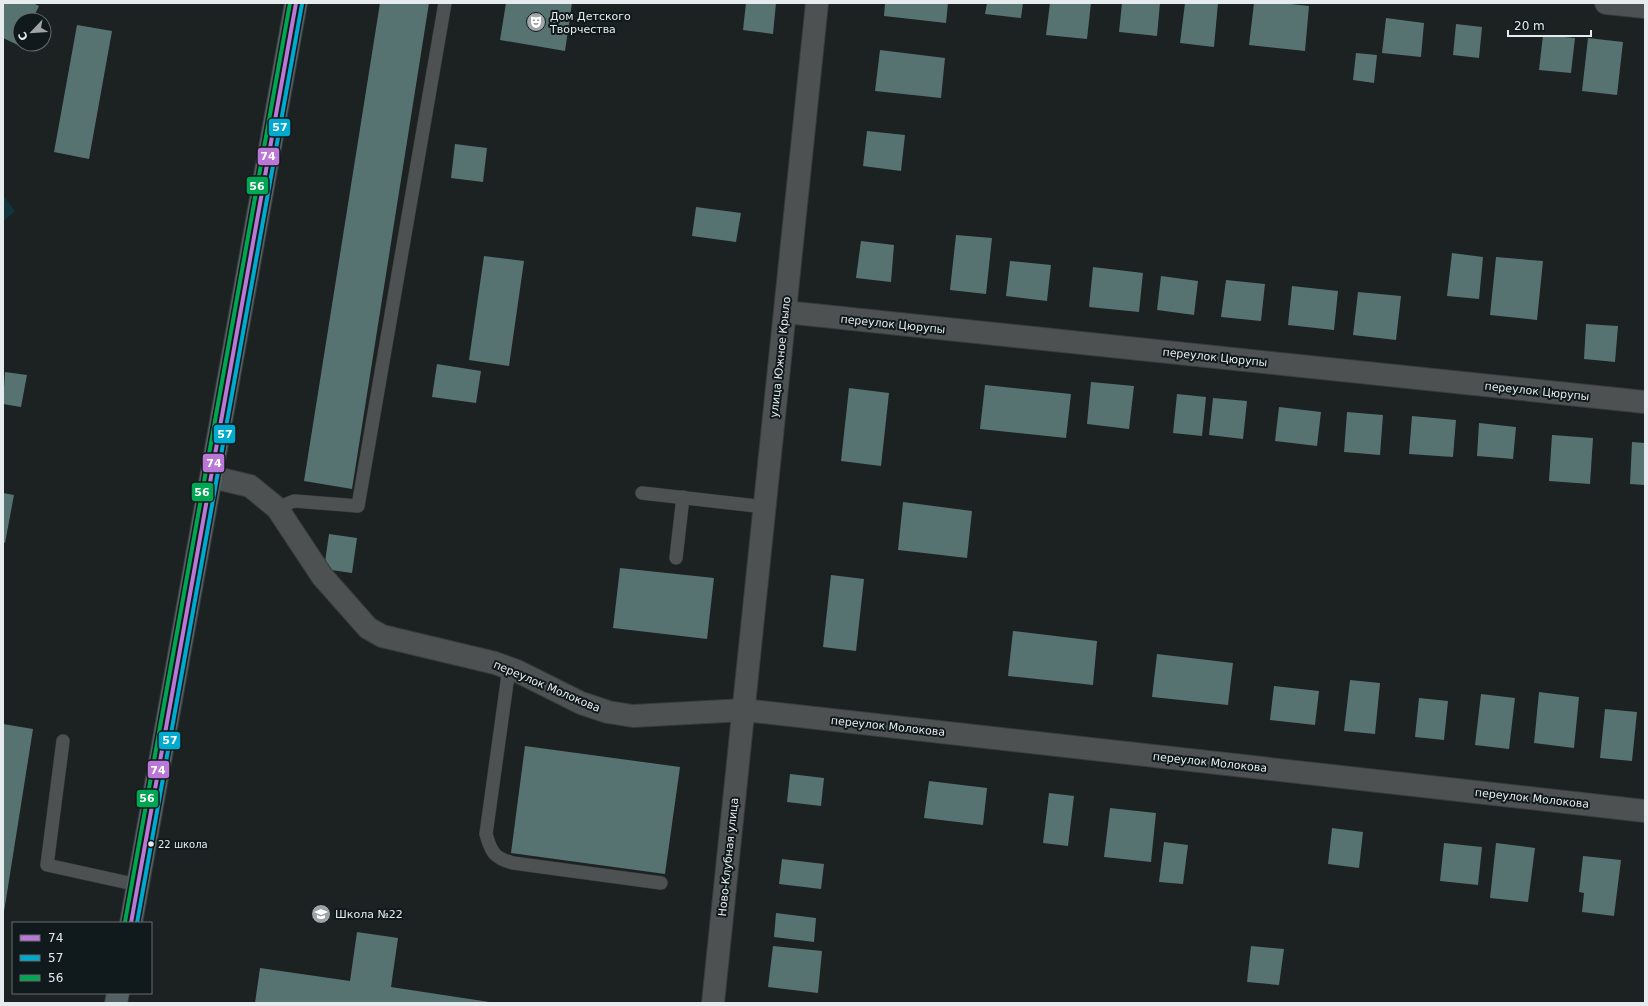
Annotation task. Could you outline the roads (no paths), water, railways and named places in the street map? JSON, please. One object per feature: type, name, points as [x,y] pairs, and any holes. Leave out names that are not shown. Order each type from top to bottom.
[{"type":"main road","points":[[131,922],[212,477],[252,239],[296,3]]},
{"type":"street","name":"улица Южное Крыло","points":[[744,710],[817,3]]},
{"type":"street","points":[[1606,3],[1645,7]]},
{"type":"street","name":"переулок Цюрупы","points":[[785,312],[1645,402]]},
{"type":"street","name":"переулок Молокова","points":[[212,477],[250,486],[277,508],[322,576],[368,628],[382,636],[399,641],[495,663],[581,703],[608,712],[633,716],[744,710],[1645,811]]},
{"type":"street","name":"Ново-Клубная улица","points":[[713,1003],[744,710]]},
{"type":"lane","points":[[277,508],[294,501],[358,506],[446,3]]},
{"type":"lane","points":[[642,493],[765,507]]},
{"type":"lane","points":[[676,558],[683,497]]},
{"type":"lane","points":[[508,668],[486,834],[491,851],[502,860],[513,863],[661,883]]},
{"type":"lane","points":[[63,742],[47,865],[138,885]]},
{"type":"place","name":"Дом Детского Творчества","points":[[536,22]]},
{"type":"place","name":"22 школа","points":[[151,844]]},
{"type":"place","name":"Школа №22","points":[[321,914]]}]
